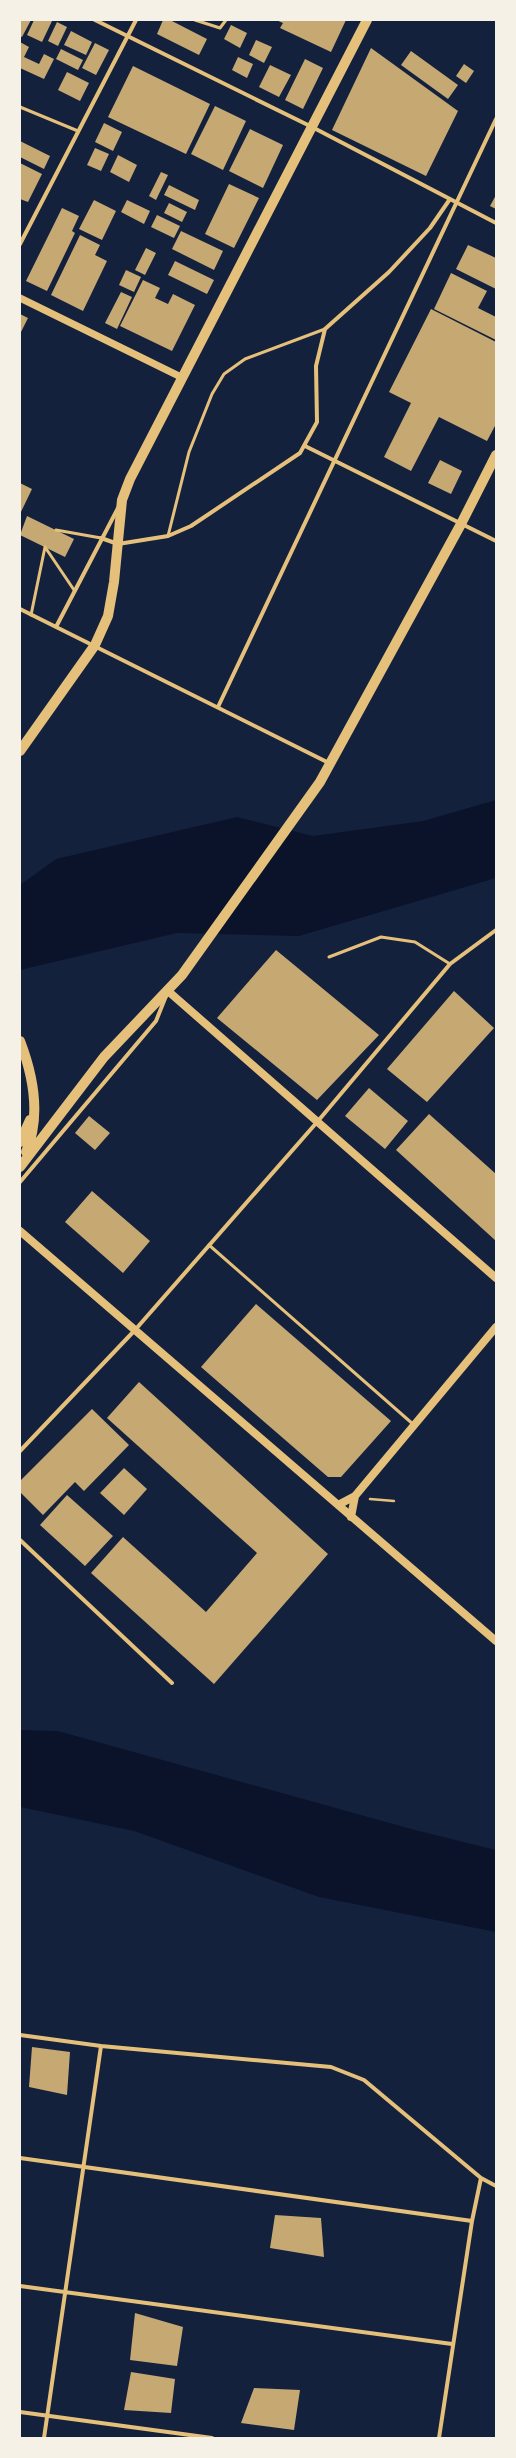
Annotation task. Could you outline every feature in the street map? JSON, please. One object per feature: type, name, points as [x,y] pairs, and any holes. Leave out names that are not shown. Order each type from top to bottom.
[{"type":"main road","points":[[20,751],[95,645],[108,616],[118,544],[122,500],[130,479],[367,20]]},
{"type":"main road","points":[[20,1167],[85,1079],[146,1011],[168,991],[182,974],[320,782],[461,524],[496,455]]},
{"type":"main road","points":[[168,991],[496,1278]]},
{"type":"main road","points":[[20,1041],[32,1079],[34,1111],[32,1140],[20,1160]]},
{"type":"main road","points":[[20,1142],[34,1111]]},
{"type":"main road","points":[[20,1231],[496,1641]]},
{"type":"main road","points":[[338,1506],[355,1496],[496,1328]]},
{"type":"main road","points":[[351,1517],[355,1496]]},
{"type":"street","points":[[96,20],[312,127],[496,223]]},
{"type":"street","points":[[20,244],[136,20]]},
{"type":"street","points":[[218,707],[496,119]]},
{"type":"street","points":[[101,538],[118,544],[168,536],[191,526],[292,460],[305,446],[317,422],[316,366],[325,329],[389,272],[430,228],[450,199]]},
{"type":"street","points":[[20,298],[183,378]]},
{"type":"street","points":[[305,446],[496,541]]},
{"type":"street","points":[[56,627],[122,500]]},
{"type":"street","points":[[20,609],[95,645],[331,764]]},
{"type":"street","points":[[20,1451],[135,1330],[318,1121],[450,964],[496,930]]},
{"type":"street","points":[[20,1182],[156,1020],[168,991]]},
{"type":"street","points":[[20,1540],[172,1683]]},
{"type":"street","points":[[20,2034],[101,2046],[331,2067],[364,2080],[481,2178],[496,2186]]},
{"type":"street","points":[[44,2438],[101,2046]]},
{"type":"street","points":[[20,2158],[472,2221]]},
{"type":"street","points":[[439,2438],[452,2344],[472,2221],[481,2178]]},
{"type":"street","points":[[20,2286],[452,2344]]},
{"type":"street","points":[[20,2412],[212,2438]]},
{"type":"lane","points":[[195,20],[220,28],[226,20]]},
{"type":"lane","points":[[20,107],[78,131]]},
{"type":"lane","points":[[168,536],[189,452],[212,394],[224,374],[244,360],[325,329]]},
{"type":"lane","points":[[56,530],[101,538]]},
{"type":"lane","points":[[31,615],[45,547],[74,590]]},
{"type":"lane","points":[[329,957],[381,937],[415,942],[450,964]]},
{"type":"lane","points":[[209,1245],[415,1426]]},
{"type":"water","points":[[496,800],[496,878],[299,936],[177,933],[20,970],[20,885],[56,859],[237,817],[313,836],[423,821]]},
{"type":"water","points":[[20,1730],[58,1731],[415,1830],[496,1850],[496,1932],[319,1897],[134,1831],[20,1807]]},
{"type":"building","points":[[20,20],[31,20],[22,37],[20,36]]},
{"type":"building","points":[[34,20],[52,21],[42,42],[27,35]]},
{"type":"building","points":[[163,20],[170,20],[207,39],[199,55],[157,34]]},
{"type":"building","points":[[276,20],[346,20],[331,52],[280,28],[283,23]]},
{"type":"building","points":[[57,22],[67,27],[58,46],[48,41]]},
{"type":"building","points":[[231,25],[247,33],[240,48],[224,39]]},
{"type":"building","points":[[71,31],[92,42],[86,55],[64,45]]},
{"type":"building","points":[[256,40],[272,47],[264,63],[249,55]]},
{"type":"building","points":[[20,42],[29,47],[24,57],[39,64],[44,54],[54,59],[44,79],[20,68]]},
{"type":"building","points":[[95,43],[109,50],[96,75],[82,68]]},
{"type":"building","points":[[371,48],[458,111],[426,176],[332,130]]},
{"type":"building","points":[[61,49],[83,60],[78,70],[56,59]]},
{"type":"building","points":[[411,51],[458,85],[448,99],[401,65]]},
{"type":"building","points":[[238,57],[253,64],[247,78],[232,70]]},
{"type":"building","points":[[305,59],[323,68],[303,109],[285,100]]},
{"type":"building","points":[[464,64],[474,71],[466,83],[456,76]]},
{"type":"building","points":[[270,65],[291,75],[279,97],[259,87]]},
{"type":"building","points":[[133,66],[210,104],[186,154],[108,117]]},
{"type":"building","points":[[67,72],[89,83],[80,101],[58,90]]},
{"type":"building","points":[[215,106],[246,121],[223,170],[191,154]]},
{"type":"building","points":[[104,123],[122,132],[113,151],[95,142]]},
{"type":"building","points":[[250,129],[283,145],[263,188],[229,171]]},
{"type":"building","points":[[20,141],[50,156],[44,169],[20,157]]},
{"type":"building","points":[[95,148],[109,154],[101,171],[87,165]]},
{"type":"building","points":[[118,155],[137,165],[129,182],[110,172]]},
{"type":"building","points":[[20,163],[42,174],[28,202],[20,199]]},
{"type":"building","points":[[161,172],[168,175],[156,200],[149,196]]},
{"type":"building","points":[[229,184],[259,198],[234,248],[205,234]]},
{"type":"building","points":[[169,185],[199,200],[195,210],[164,195]]},
{"type":"building","points":[[496,195],[496,209],[490,206]]},
{"type":"building","points":[[94,200],[116,211],[102,240],[79,229]]},
{"type":"building","points":[[127,200],[150,211],[144,224],[121,212]]},
{"type":"building","points":[[169,203],[187,212],[182,222],[164,213]]},
{"type":"building","points":[[62,208],[79,216],[72,231],[75,233],[47,291],[26,281]]},
{"type":"building","points":[[157,215],[180,226],[174,238],[151,227]]},
{"type":"building","points":[[181,231],[223,251],[214,270],[172,249]]},
{"type":"building","points":[[80,235],[100,245],[95,255],[107,261],[83,311],[51,295]]},
{"type":"building","points":[[468,245],[496,258],[496,289],[456,269]]},
{"type":"building","points":[[146,248],[156,253],[145,275],[135,270]]},
{"type":"building","points":[[175,261],[214,280],[207,294],[168,275]]},
{"type":"building","points":[[126,270],[141,277],[134,292],[119,285]]},
{"type":"building","points":[[451,273],[487,291],[478,308],[496,317],[496,340],[434,309]]},
{"type":"building","points":[[143,280],[160,288],[155,298],[168,304],[173,294],[195,305],[172,351],[120,326]]},
{"type":"building","points":[[121,292],[132,297],[117,329],[105,323]]},
{"type":"building","points":[[431,309],[496,342],[496,424],[487,441],[439,417],[411,471],[384,457],[411,403],[389,392]]},
{"type":"building","points":[[20,314],[28,318],[20,334]]},
{"type":"building","points":[[440,460],[462,471],[451,494],[428,483]]},
{"type":"building","points":[[20,483],[32,489],[20,514]]},
{"type":"building","points":[[27,516],[74,539],[65,557],[20,535]]},
{"type":"building","points":[[276,950],[379,1035],[317,1100],[217,1018]]},
{"type":"building","points":[[454,991],[494,1028],[427,1102],[387,1069]]},
{"type":"building","points":[[369,1088],[408,1121],[385,1149],[345,1116]]},
{"type":"building","points":[[429,1114],[496,1174],[496,1241],[396,1150]]},
{"type":"building","points":[[89,1116],[110,1133],[95,1150],[75,1133]]},
{"type":"building","points":[[92,1191],[150,1241],[123,1273],[65,1222]]},
{"type":"building","points":[[256,1304],[391,1421],[341,1477],[328,1477],[201,1367]]},
{"type":"building","points":[[139,1382],[328,1554],[214,1684],[91,1573],[123,1537],[206,1612],[257,1553],[107,1418]]},
{"type":"building","points":[[92,1409],[129,1445],[84,1491],[75,1482],[43,1515],[20,1492],[20,1481]]},
{"type":"building","points":[[124,1468],[147,1489],[124,1515],[100,1493]]},
{"type":"building","points":[[67,1495],[113,1536],[85,1566],[40,1525]]},
{"type":"building","points":[[32,2047],[70,2052],[67,2095],[29,2087]]},
{"type":"building","points":[[275,2215],[321,2218],[324,2257],[270,2248]]},
{"type":"building","points":[[135,2313],[183,2327],[177,2366],[130,2360]]},
{"type":"building","points":[[131,2372],[175,2379],[171,2413],[124,2410]]},
{"type":"building","points":[[254,2388],[300,2390],[294,2430],[241,2423]]}]
